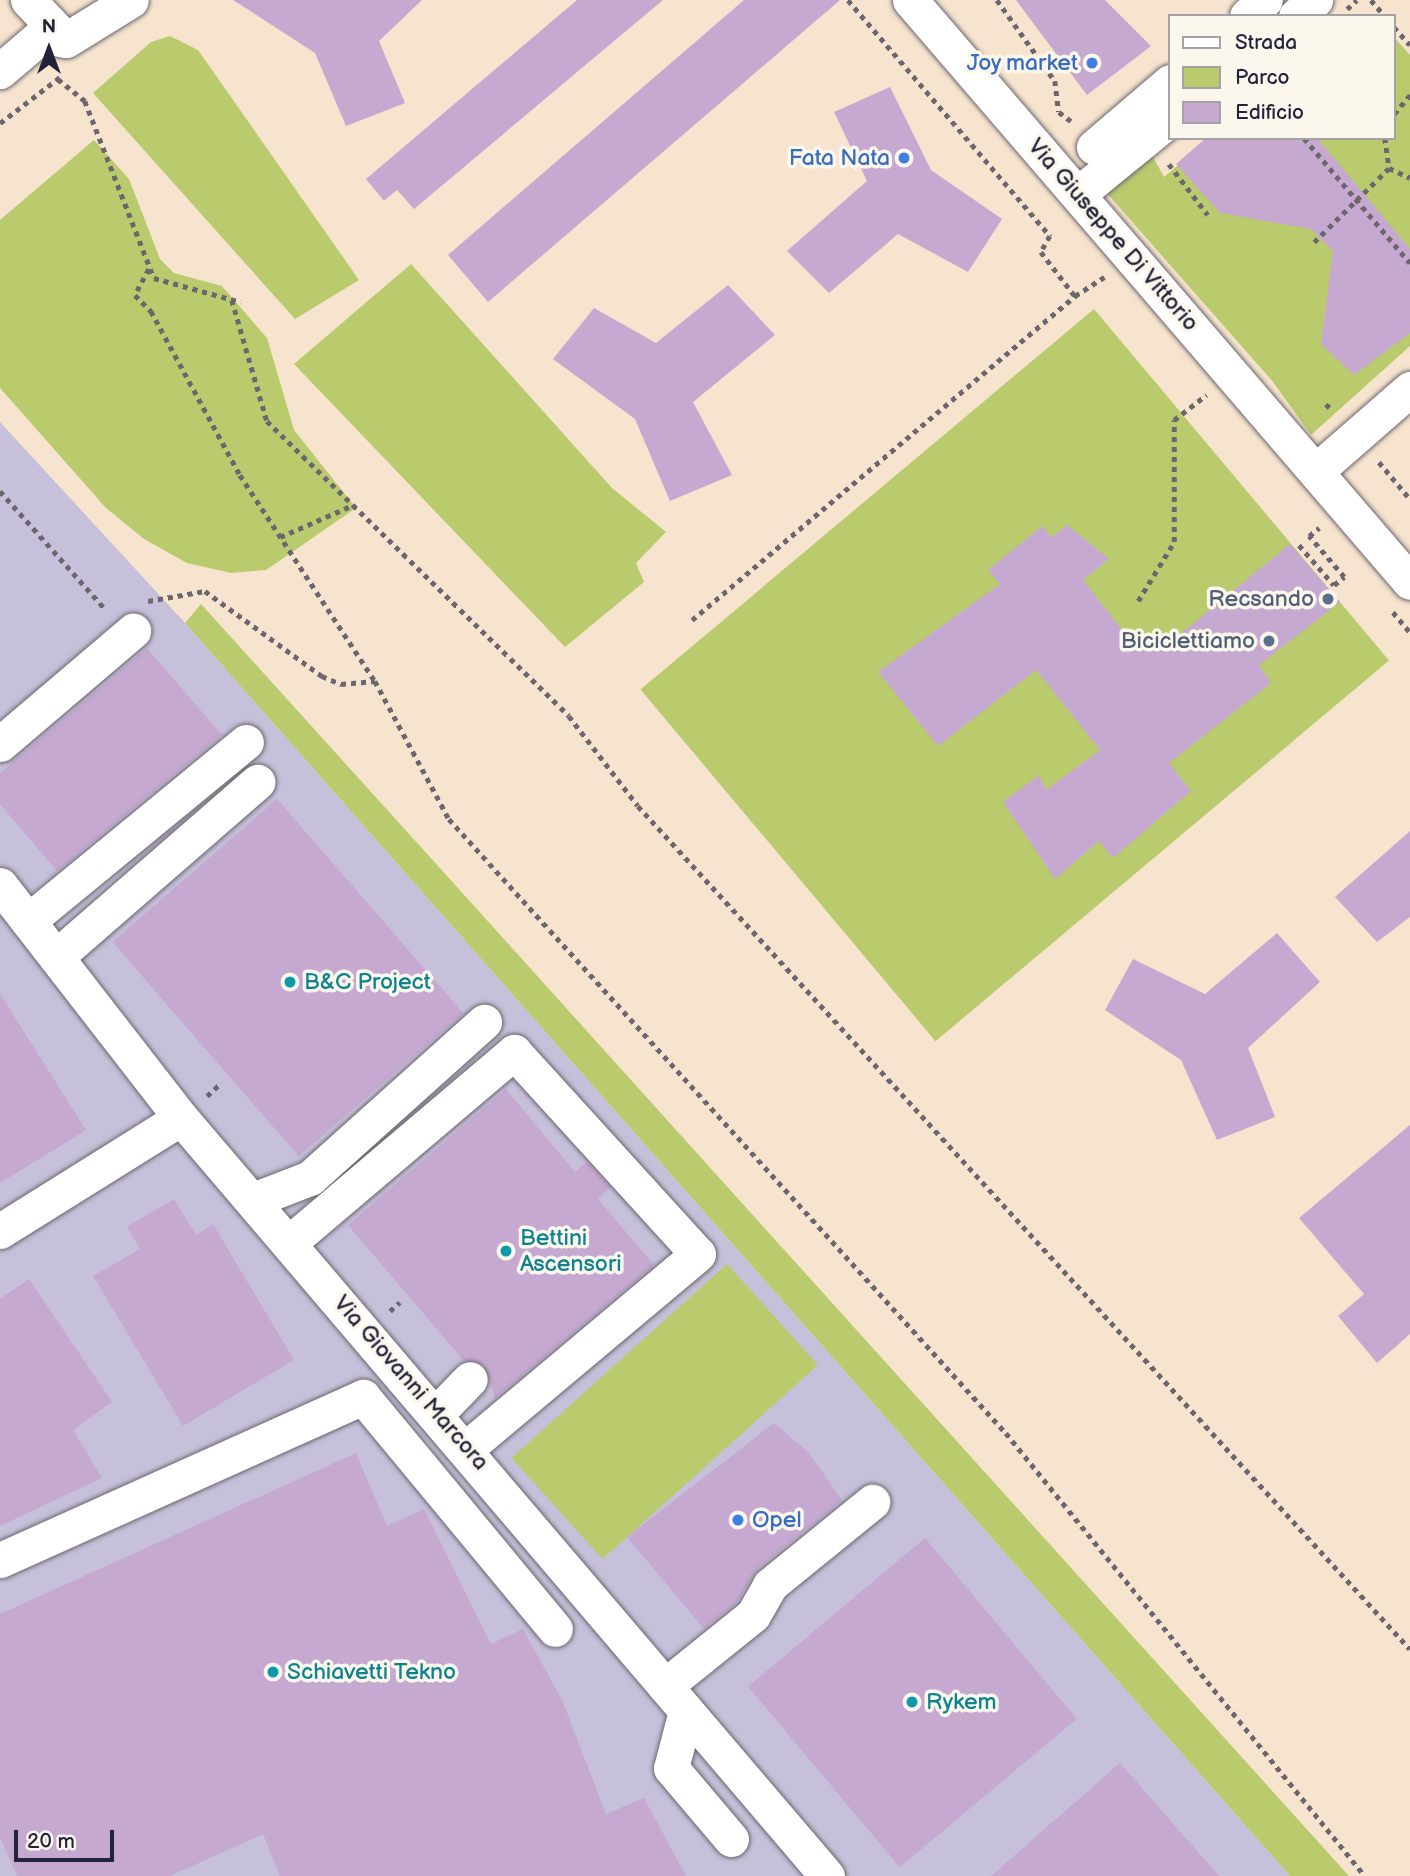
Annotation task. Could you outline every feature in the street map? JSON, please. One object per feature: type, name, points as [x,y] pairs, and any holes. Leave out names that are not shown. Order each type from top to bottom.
[{"type":"street","points":[[0,71],[47,18],[131,0]]},
{"type":"street","name":"Via Giuseppe Di Vittorio","points":[[911,0],[1410,582]]},
{"type":"street","points":[[1249,14],[1265,0]]},
{"type":"street","points":[[1298,14],[1315,0]]},
{"type":"street","points":[[1094,147],[1168,84]]},
{"type":"street","points":[[1078,194],[1168,121]]},
{"type":"street","points":[[1316,471],[1410,389]]},
{"type":"street","points":[[0,744],[132,614]]},
{"type":"street","points":[[28,921],[246,742]]},
{"type":"street","points":[[56,957],[257,782]]},
{"type":"street","name":"Via Giovanni Marcora","points":[[0,885],[181,1118],[467,1448],[827,1876]]},
{"type":"street","points":[[253,1200],[310,1178],[484,1022]]},
{"type":"street","points":[[290,1242],[514,1052],[698,1254],[467,1448]]},
{"type":"street","points":[[0,1231],[181,1118]]},
{"type":"street","points":[[437,1413],[470,1380]]},
{"type":"street","points":[[0,1560],[363,1397],[555,1629]]},
{"type":"street","points":[[731,1839],[671,1768],[675,1698],[753,1615],[770,1585],[872,1502]]},
{"type":"path","points":[[848,0],[1050,236],[1041,252],[1075,296]]},
{"type":"path","points":[[998,0],[1055,81],[1059,112],[1094,147]]},
{"type":"path","points":[[1371,0],[1383,14]]},
{"type":"path","points":[[1396,29],[1410,45]]},
{"type":"path","points":[[58,79],[85,101],[149,269],[161,283],[241,302]]},
{"type":"path","points":[[1396,112],[1410,95]]},
{"type":"path","points":[[1306,140],[1410,263]]},
{"type":"path","points":[[1385,140],[1390,168]]},
{"type":"path","points":[[1178,156],[1167,165],[1208,215]]},
{"type":"path","points":[[1314,242],[1390,168]]},
{"type":"path","points":[[1390,168],[1410,178]]},
{"type":"path","points":[[149,269],[135,295],[151,311],[187,385],[280,537],[375,681],[449,819],[1006,1433],[1365,1876]]},
{"type":"path","points":[[692,620],[1075,296],[1107,275],[1115,284]]},
{"type":"path","points":[[232,300],[267,421],[351,506],[569,716],[638,806],[1410,1649]]},
{"type":"path","points":[[1207,385],[1219,401]]},
{"type":"path","points":[[1138,601],[1174,542],[1174,420],[1212,391]]},
{"type":"path","points":[[0,491],[99,610],[132,614],[205,591],[321,676],[341,684],[375,681]]},
{"type":"path","points":[[280,537],[351,506]]},
{"type":"path","points":[[1299,545],[1334,585],[1344,577],[1309,536],[1319,528],[1311,518]]},
{"type":"shaded area","points":[[0,422],[185,623],[1290,1876],[0,1876]]},
{"type":"green space","points":[[170,36],[198,50],[359,280],[295,319],[93,93],[151,42]]},
{"type":"green space","points":[[1396,39],[1410,55],[1410,346],[1311,435],[1273,382],[1105,191],[1148,148],[1164,177],[1208,140],[1396,140]]},
{"type":"green space","points":[[94,140],[129,179],[160,259],[174,273],[222,286],[267,338],[294,430],[356,508],[266,570],[231,573],[187,563],[144,539],[106,508],[0,388],[0,220]]},
{"type":"green space","points":[[411,264],[612,488],[666,532],[636,563],[644,582],[565,647],[294,364]]},
{"type":"green space","points":[[1094,309],[1389,661],[936,1041],[641,690]]},
{"type":"green space","points":[[201,604],[1349,1876],[1290,1876],[185,623]]},
{"type":"green space","points":[[727,1264],[818,1365],[602,1559],[511,1458]]},
{"type":"building","points":[[233,0],[422,0],[379,41],[405,103],[346,126],[315,53]]},
{"type":"building","points":[[577,0],[663,0],[414,209],[397,190],[384,201],[366,179]]},
{"type":"building","points":[[744,0],[840,0],[488,302],[448,255]]},
{"type":"building","points":[[1016,0],[1105,0],[1151,46],[1087,95]]},
{"type":"building","points":[[890,87],[931,170],[1002,219],[968,272],[898,234],[829,293],[787,251],[867,181],[834,112]]},
{"type":"building","points":[[1204,140],[1319,140],[1410,249],[1410,333],[1354,375],[1321,344],[1333,251],[1311,229],[1220,213],[1176,164]]},
{"type":"building","points":[[728,285],[775,335],[693,402],[732,475],[670,501],[635,419],[553,359],[594,308],[656,343]]},
{"type":"building","points":[[1067,525],[1109,559],[1083,580],[1138,650],[1153,636],[1161,650],[1290,544],[1340,602],[1259,665],[1271,683],[1169,763],[1191,791],[1113,858],[1099,841],[1055,879],[1003,802],[1039,775],[1046,790],[1100,750],[1036,670],[938,746],[878,672],[1000,584],[988,570],[1042,526],[1052,537]]},
{"type":"building","points":[[147,648],[222,735],[57,871],[0,804],[0,773]]},
{"type":"building","name":"B&C Project","points":[[277,799],[463,1013],[299,1156],[112,942]]},
{"type":"building","points":[[1410,831],[1410,917],[1377,942],[1335,897]]},
{"type":"building","points":[[1277,933],[1320,982],[1248,1048],[1275,1117],[1217,1140],[1181,1060],[1105,1010],[1133,959],[1205,994]]},
{"type":"building","points":[[0,994],[86,1130],[0,1183]]},
{"type":"building","name":"Bettini Ascensori","points":[[506,1089],[575,1172],[587,1162],[610,1187],[598,1199],[654,1265],[495,1398],[484,1365],[463,1360],[348,1225]]},
{"type":"building","points":[[1410,1125],[1410,1334],[1377,1363],[1338,1316],[1364,1294],[1299,1218]]},
{"type":"building","points":[[174,1199],[196,1235],[213,1224],[294,1360],[183,1426],[93,1276],[140,1249],[127,1227]]},
{"type":"building","points":[[29,1279],[112,1402],[73,1430],[102,1478],[0,1526],[0,1299]]},
{"type":"building","name":"Opel","points":[[774,1423],[809,1453],[842,1500],[757,1569],[737,1602],[704,1629],[627,1537]]},
{"type":"building","name":"Schiavetti Tekno","points":[[356,1453],[387,1526],[424,1509],[491,1644],[523,1629],[562,1700],[606,1814],[644,1798],[686,1876],[280,1876],[263,1834],[170,1876],[17,1876],[0,1837],[0,1614]]},
{"type":"building","name":"Rykem","points":[[925,1538],[1077,1719],[900,1867],[748,1686]]},
{"type":"building","points":[[1120,1763],[1219,1876],[991,1876]]},
{"type":"place","name":"Joy market","points":[[1092,63]]},
{"type":"place","name":"Fata Nata","points":[[904,158]]},
{"type":"place","name":"Recsando","points":[[1328,599]]},
{"type":"place","name":"Biciclettiamo","points":[[1269,641]]},
{"type":"place","name":"B&C Project","points":[[290,982]]},
{"type":"place","name":"Bettini Ascensori","points":[[506,1251]]},
{"type":"place","name":"Opel","points":[[738,1520]]},
{"type":"place","name":"Schiavetti Tekno","points":[[273,1672]]},
{"type":"place","name":"Rykem","points":[[912,1702]]}]
